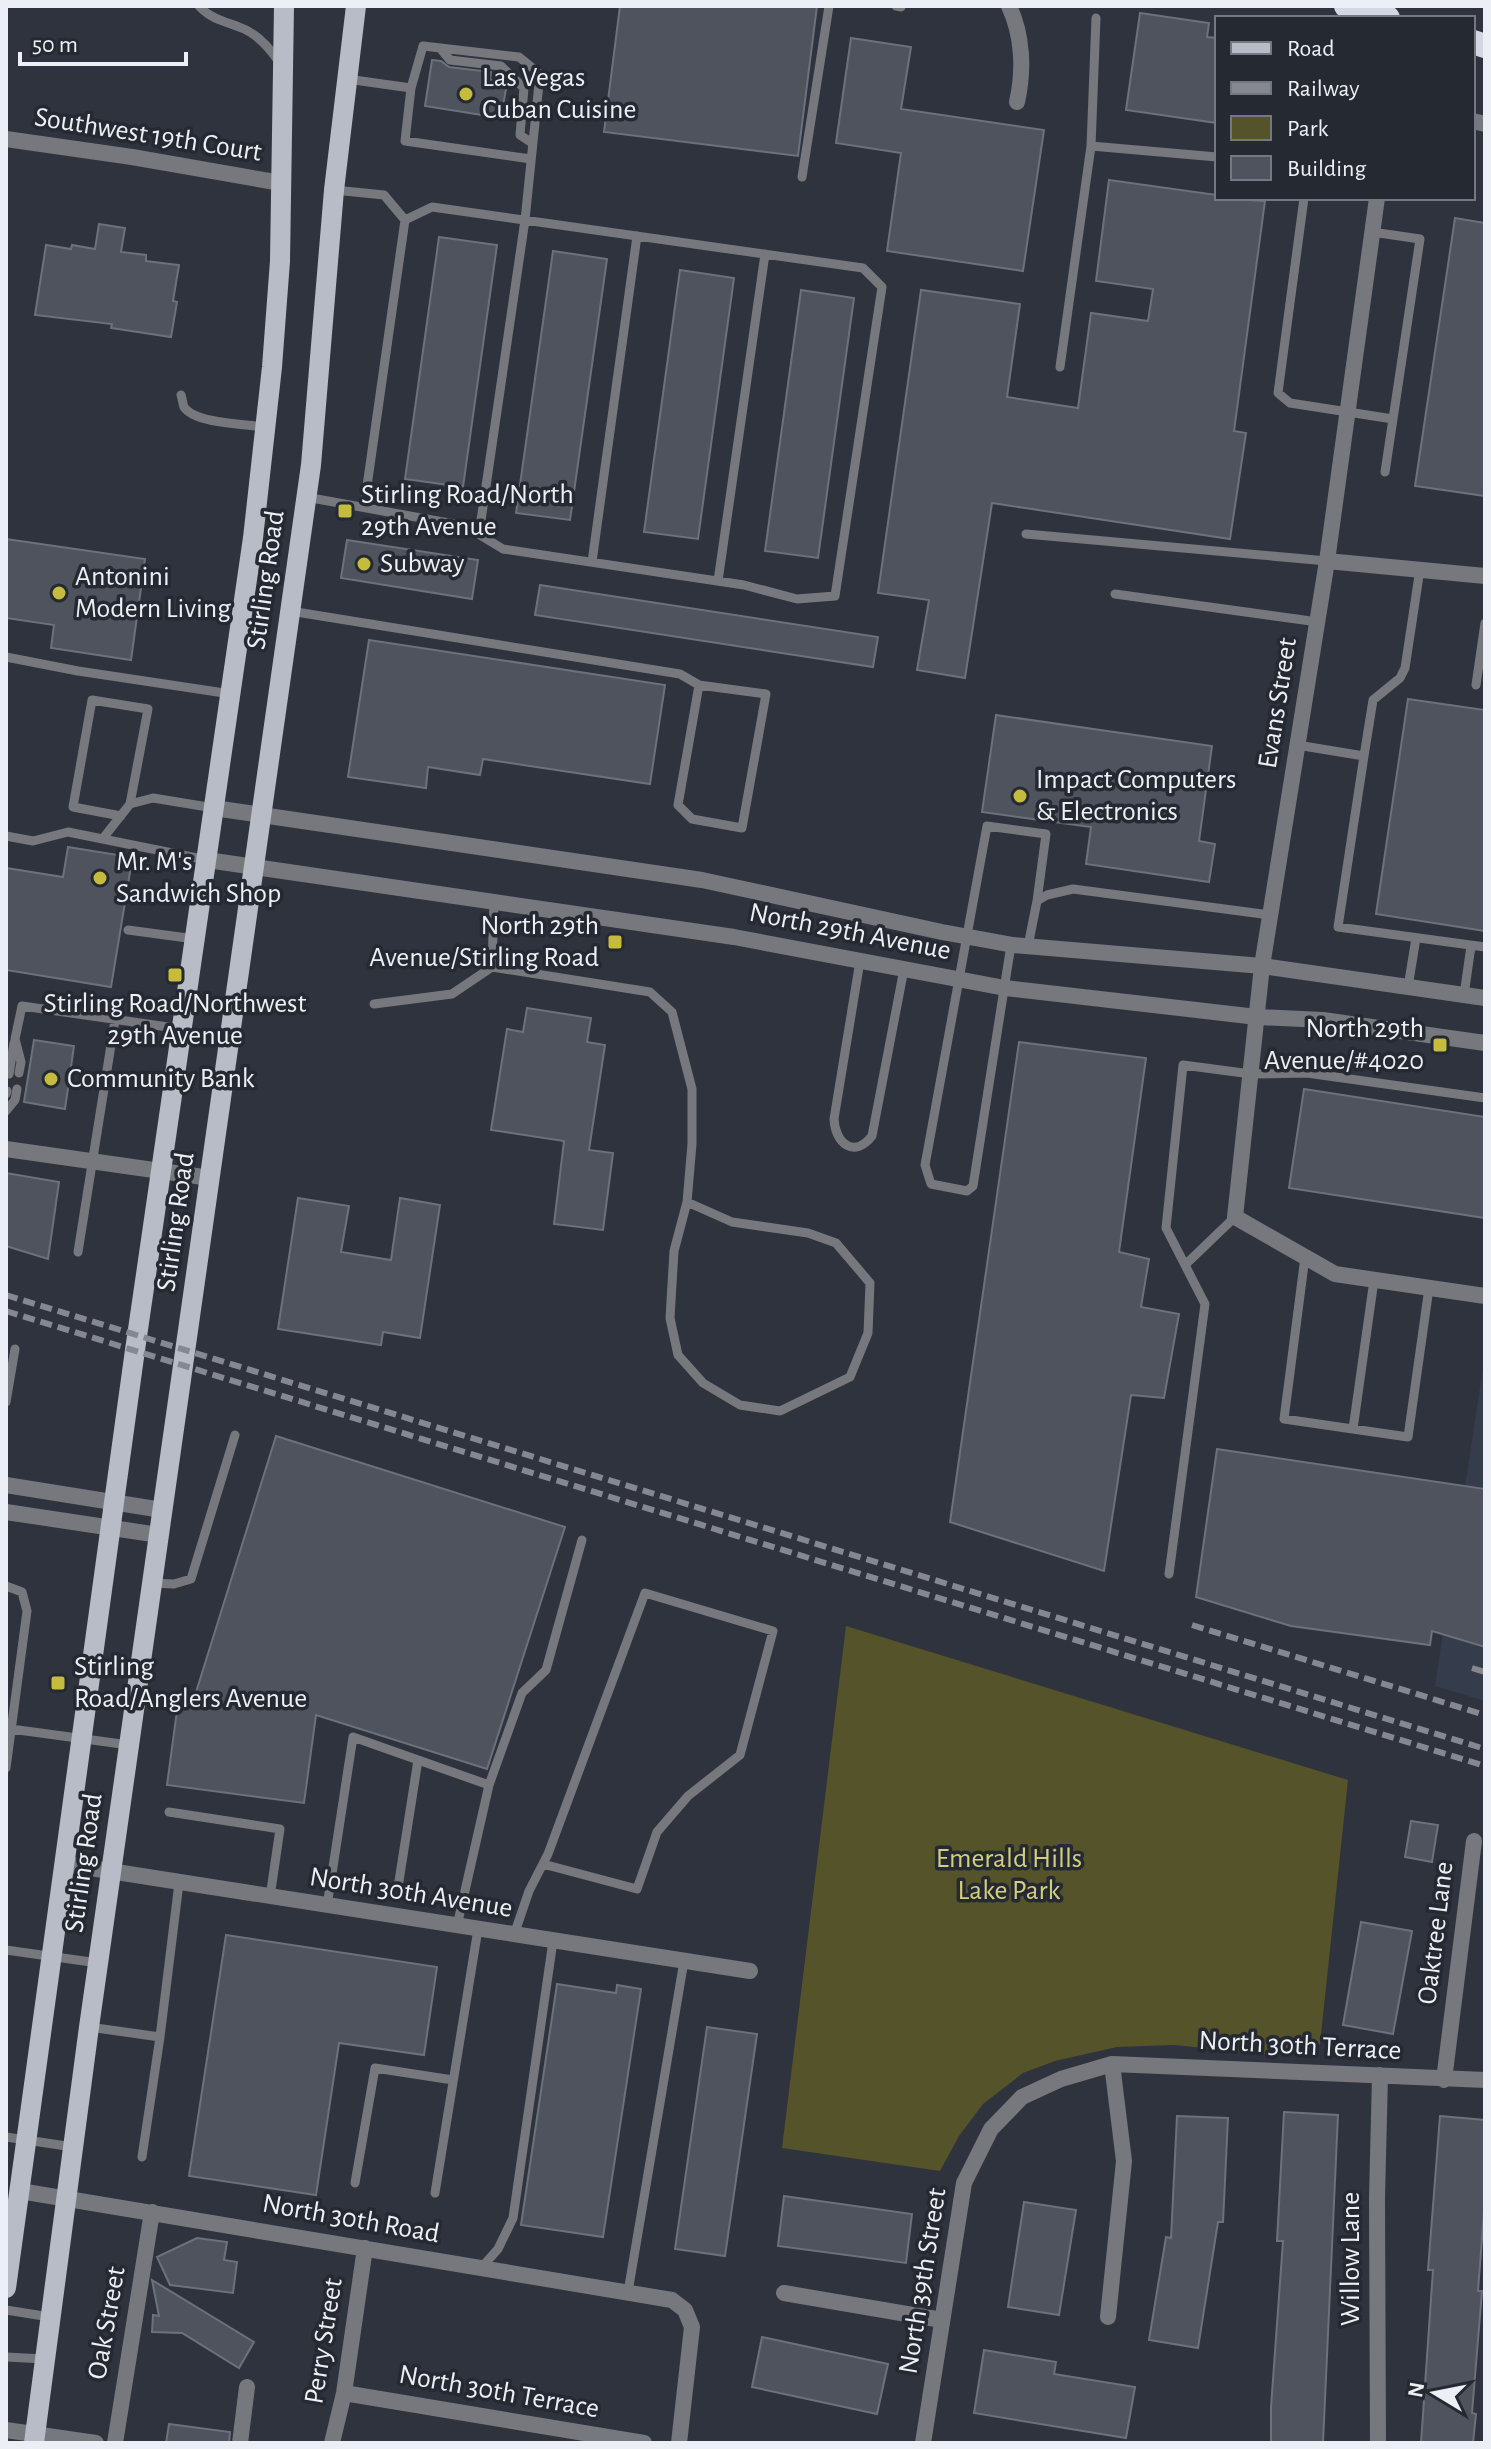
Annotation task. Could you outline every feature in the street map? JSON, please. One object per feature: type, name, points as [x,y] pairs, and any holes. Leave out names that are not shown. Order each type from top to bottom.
[{"type":"highway","points":[[1346,6],[1381,16]]},
{"type":"main road","name":"Stirling Road","points":[[6,2288],[161,1171],[231,694],[265,427],[280,261],[284,6]]},
{"type":"main road","name":"Stirling Road","points":[[35,2438],[65,2198],[306,497],[334,190],[356,6]]},
{"type":"street","points":[[1009,6],[1022,55],[1017,102]]},
{"type":"street","name":"Southwest 19th Court","points":[[6,139],[281,183]]},
{"type":"street","name":"Evans Street","points":[[1235,1217],[1262,966],[1318,622],[1377,200]]},
{"type":"street","points":[[1327,561],[1485,576]]},
{"type":"street","name":"North 29th Avenue","points":[[214,808],[702,880],[1019,946],[1262,966],[1485,998]]},
{"type":"street","name":"North 29th Avenue","points":[[207,860],[734,937],[1005,988],[1257,1017],[1323,1020],[1485,1043]]},
{"type":"street","points":[[6,1149],[210,1178]]},
{"type":"street","points":[[1235,1217],[1335,1274],[1485,1296]]},
{"type":"street","points":[[6,1485],[162,1510]]},
{"type":"street","points":[[6,1512],[159,1535]]},
{"type":"street","name":"Oaktree Lane","points":[[1444,2080],[1474,1841]]},
{"type":"street","name":"North 30th Avenue","points":[[65,1864],[750,1971]]},
{"type":"street","points":[[1108,2317],[1124,2161],[1112,2064]]},
{"type":"street","name":"North 30th Terrace","points":[[1112,2064],[1485,2080]]},
{"type":"street","name":"North 39th Street","points":[[923,2443],[964,2183],[991,2129],[1022,2097],[1061,2079],[1112,2064]]},
{"type":"street","name":"Willow Lane","points":[[1378,2443],[1380,2075]]},
{"type":"street","name":"North 30th Road","points":[[20,2191],[672,2300],[685,2310],[692,2327],[679,2443]]},
{"type":"street","name":"Oak Street","points":[[115,2443],[152,2212]]},
{"type":"street","name":"Perry Street","points":[[332,2443],[344,2393],[365,2248]]},
{"type":"street","points":[[784,2293],[942,2320]]},
{"type":"street","points":[[240,2443],[247,2387]]},
{"type":"street","name":"North 30th Terrace","points":[[344,2393],[644,2443]]},
{"type":"street","points":[[6,2430],[35,2438],[96,2443]]},
{"type":"lane","points":[[199,6],[208,16],[241,27],[258,37],[283,68]]},
{"type":"lane","points":[[802,177],[829,6]]},
{"type":"lane","points":[[1060,367],[1091,146],[1096,18]]},
{"type":"lane","points":[[479,534],[525,220],[540,74],[519,57],[423,46],[411,88],[405,141],[531,159]]},
{"type":"lane","points":[[440,48],[450,60],[501,66],[524,88],[520,135],[532,143]]},
{"type":"lane","points":[[347,79],[411,88]]},
{"type":"lane","points":[[1091,146],[1215,157]]},
{"type":"lane","points":[[334,190],[384,195],[405,220],[364,507]]},
{"type":"lane","points":[[1304,200],[1278,393],[1290,403],[1393,419]]},
{"type":"lane","points":[[306,497],[465,526],[503,549],[718,581],[797,599],[835,596],[882,287],[863,268],[432,207],[405,220]]},
{"type":"lane","points":[[1372,232],[1420,239],[1385,472]]},
{"type":"lane","points":[[592,562],[637,236]]},
{"type":"lane","points":[[718,581],[765,254]]},
{"type":"lane","points":[[181,395],[184,407],[193,415],[265,427]]},
{"type":"lane","points":[[1026,534],[1327,561]]},
{"type":"lane","points":[[1420,569],[1405,668],[1400,678],[1373,700],[1338,927],[1485,947]]},
{"type":"lane","points":[[1115,594],[1318,622]]},
{"type":"lane","points":[[290,611],[680,674],[699,685],[766,694],[742,828],[692,819],[678,805],[699,685]]},
{"type":"lane","points":[[1476,685],[1485,623]]},
{"type":"lane","points":[[6,657],[231,694]]},
{"type":"lane","points":[[104,837],[121,816],[130,804],[148,709],[92,700],[73,807],[121,816]]},
{"type":"lane","points":[[1297,745],[1364,756]]},
{"type":"lane","points":[[130,804],[153,798],[214,808]]},
{"type":"lane","points":[[987,826],[1046,834],[1037,901],[1005,988],[973,1186],[967,1191],[931,1184],[925,1165],[987,826]]},
{"type":"lane","points":[[6,836],[33,841],[68,832],[207,860]]},
{"type":"lane","points":[[1037,901],[1047,895],[1073,889],[1270,915]]},
{"type":"lane","points":[[492,967],[494,901]]},
{"type":"lane","points":[[128,930],[195,939]]},
{"type":"lane","points":[[1408,987],[1416,938]]},
{"type":"lane","points":[[1464,995],[1471,946]]},
{"type":"lane","points":[[860,961],[834,1119],[834,1131],[839,1141],[858,1147],[872,1136],[904,969]]},
{"type":"lane","points":[[374,1004],[452,994],[492,967],[650,992],[672,1012],[692,1089],[692,1144],[687,1202],[674,1251],[670,1318],[678,1355],[703,1383],[740,1405],[780,1411],[850,1377],[868,1333],[870,1283],[836,1243],[808,1233],[732,1222],[687,1202]]},
{"type":"lane","points":[[6,1051],[15,1039],[22,1006],[182,1029]]},
{"type":"lane","points":[[78,1252],[115,1020]]},
{"type":"lane","points":[[14,1074],[21,1062],[15,1039]]},
{"type":"lane","points":[[1169,1574],[1205,1304],[1166,1228],[1183,1065],[1251,1074],[1307,1073],[1485,1098]]},
{"type":"lane","points":[[6,1111],[15,1100],[10,1091]]},
{"type":"lane","points":[[1185,1265],[1235,1217]]},
{"type":"lane","points":[[1305,1257],[1284,1419],[1408,1437],[1429,1288]]},
{"type":"lane","points":[[1353,1429],[1374,1280]]},
{"type":"lane","points":[[6,1402],[15,1349]]},
{"type":"lane","points":[[153,1583],[174,1584],[191,1579],[235,1435]]},
{"type":"lane","points":[[457,1926],[489,1785],[522,1693],[546,1670],[582,1540]]},
{"type":"lane","points":[[6,1586],[22,1592],[27,1611],[6,1768]]},
{"type":"lane","points":[[514,1935],[645,1593],[773,1631],[740,1755],[688,1796],[657,1832],[637,1889],[543,1864]]},
{"type":"lane","points":[[11,1729],[129,1745]]},
{"type":"lane","points":[[327,1906],[353,1737],[489,1785]]},
{"type":"lane","points":[[399,1881],[418,1760]]},
{"type":"lane","points":[[169,1812],[280,1829],[270,1897]]},
{"type":"lane","points":[[142,2157],[179,1883]]},
{"type":"lane","points":[[435,2193],[478,1929]]},
{"type":"lane","points":[[482,2267],[498,2249],[513,2218],[553,1941]]},
{"type":"lane","points":[[6,1950],[98,1963]]},
{"type":"lane","points":[[628,2292],[684,1961]]},
{"type":"lane","points":[[89,2027],[160,2037]]},
{"type":"lane","points":[[355,2183],[375,2068],[453,2080]]},
{"type":"lane","points":[[6,2137],[73,2147]]},
{"type":"lane","points":[[6,2310],[50,2317]]},
{"type":"lane","points":[[6,2357],[45,2359]]},
{"type":"shaded area","points":[[1485,1354],[1485,1701],[1435,1686]]},
{"type":"green space","name":"Emerald Hills Lake Park","points":[[846,1626],[1348,1780],[1320,2044],[1286,2056],[1174,2045],[1117,2047],[1055,2061],[1023,2073],[983,2104],[959,2136],[940,2171],[782,2148]]},
{"type":"building","points":[[620,6],[817,6],[798,156],[604,132]]},
{"type":"building","points":[[1140,13],[1209,23],[1207,37],[1215,38],[1215,123],[1126,110]]},
{"type":"building","points":[[851,38],[911,47],[901,109],[1044,130],[1023,271],[887,251],[901,153],[836,143]]},
{"type":"building","name":"Las Vegas Cuban Cuisine","points":[[432,60],[441,61],[449,67],[491,72],[490,80],[507,83],[501,118],[425,106]]},
{"type":"building","points":[[1109,180],[1215,195],[1215,200],[1265,201],[1234,431],[1246,433],[1230,539],[992,503],[965,678],[917,670],[929,600],[878,593],[921,290],[1020,304],[1007,397],[1078,408],[1091,313],[1148,321],[1153,289],[1096,281]]},
{"type":"building","points":[[1455,218],[1485,223],[1485,496],[1415,486]]},
{"type":"building","points":[[99,224],[125,228],[121,252],[146,255],[146,261],[179,265],[171,337],[111,328],[112,324],[35,315],[46,245],[95,249]]},
{"type":"building","points":[[439,237],[497,245],[463,487],[405,479]]},
{"type":"building","points":[[553,251],[607,259],[570,520],[516,513]]},
{"type":"building","points":[[680,270],[734,278],[698,539],[644,532]]},
{"type":"building","points":[[801,290],[854,298],[818,558],[765,551]]},
{"type":"building","points":[[6,539],[145,559],[131,660],[51,648],[54,625],[6,618]]},
{"type":"building","points":[[347,540],[478,560],[472,599],[341,578]]},
{"type":"building","points":[[540,585],[878,637],[873,667],[535,615]]},
{"type":"building","points":[[369,640],[665,685],[650,784],[483,759],[480,775],[428,767],[426,788],[348,777]]},
{"type":"building","points":[[1408,699],[1485,710],[1485,931],[1376,914]]},
{"type":"building","points":[[996,715],[1212,746],[1199,841],[1215,844],[1209,882],[1086,864],[1091,827],[982,812]]},
{"type":"building","points":[[68,847],[124,856],[123,865],[131,866],[111,987],[6,970],[6,868],[63,877]]},
{"type":"building","points":[[527,1008],[591,1018],[587,1042],[605,1045],[589,1150],[613,1153],[603,1230],[554,1224],[564,1141],[491,1130],[507,1029],[523,1032]]},
{"type":"building","name":"Community Bank","points":[[34,1040],[74,1046],[65,1109],[24,1102]]},
{"type":"building","points":[[1019,1042],[1146,1058],[1119,1252],[1149,1259],[1141,1307],[1179,1314],[1164,1398],[1131,1395],[1104,1571],[950,1522]]},
{"type":"building","points":[[1304,1089],[1485,1117],[1485,1218],[1289,1188]]},
{"type":"building","points":[[6,1173],[59,1182],[48,1259],[6,1246]]},
{"type":"building","points":[[298,1198],[349,1206],[341,1252],[391,1260],[400,1198],[440,1205],[420,1338],[383,1332],[381,1345],[278,1329]]},
{"type":"building","points":[[276,1436],[565,1527],[487,1769],[316,1715],[304,1803],[167,1785],[178,1703],[192,1705]]},
{"type":"building","points":[[1217,1449],[1485,1489],[1485,1647],[1432,1631],[1430,1645],[1291,1626],[1196,1597]]},
{"type":"building","points":[[1411,1821],[1438,1825],[1432,1862],[1405,1857]]},
{"type":"building","points":[[1361,1922],[1412,1931],[1393,2034],[1343,2025]]},
{"type":"building","points":[[226,1935],[437,1967],[424,2055],[339,2043],[316,2195],[189,2176]]},
{"type":"building","points":[[557,1984],[616,1993],[617,1985],[641,1989],[603,2237],[521,2225]]},
{"type":"building","points":[[707,2027],[757,2034],[725,2256],[675,2249]]},
{"type":"building","points":[[1284,2112],[1338,2115],[1323,2443],[1271,2443],[1283,2241],[1277,2241]]},
{"type":"building","points":[[1177,2116],[1228,2118],[1223,2222],[1218,2222],[1198,2348],[1149,2340],[1166,2237],[1171,2238]]},
{"type":"building","points":[[1440,2116],[1485,2120],[1485,2199],[1478,2291],[1482,2291],[1472,2413],[1476,2414],[1473,2443],[1421,2443],[1433,2270],[1428,2270]]},
{"type":"building","points":[[784,2196],[912,2214],[906,2263],[778,2246]]},
{"type":"building","points":[[1024,2202],[1076,2210],[1059,2315],[1008,2307]]},
{"type":"building","points":[[197,2238],[227,2242],[224,2260],[237,2262],[233,2293],[170,2285],[157,2257]]},
{"type":"building","points":[[152,2280],[254,2342],[239,2368],[182,2333],[152,2332],[153,2315],[159,2316]]},
{"type":"building","points":[[762,2337],[888,2364],[877,2414],[752,2387]]},
{"type":"building","points":[[984,2350],[1056,2362],[1054,2374],[1135,2387],[1126,2438],[974,2413]]},
{"type":"building","points":[[169,2424],[230,2432],[229,2443],[166,2443]]},
{"type":"railway","points":[[6,1295],[1485,1749]]},
{"type":"railway","points":[[6,1311],[1485,1766]]},
{"type":"railway","points":[[1192,1625],[1485,1715]]},
{"type":"railway","points":[[1472,1668],[1485,1672]]},
{"type":"place","name":"Las Vegas Cuban Cuisine","points":[[466,94]]},
{"type":"place","name":"Stirling Road/North 29th Avenue","points":[[345,511]]},
{"type":"place","name":"Subway","points":[[364,564]]},
{"type":"place","name":"Antonini Modern Living","points":[[59,593]]},
{"type":"place","name":"Impact Computers & Electronics","points":[[1020,796]]},
{"type":"place","name":"Mr. M's Sandwich Shop","points":[[100,878]]},
{"type":"place","name":"North 29th Avenue/Stirling Road","points":[[615,942]]},
{"type":"place","name":"Stirling Road/Northwest 29th Avenue","points":[[175,975]]},
{"type":"place","name":"North 29th Avenue/#4020","points":[[1440,1045]]},
{"type":"place","name":"Community Bank","points":[[51,1079]]},
{"type":"place","name":"Stirling Road/Anglers Avenue","points":[[58,1683]]}]
